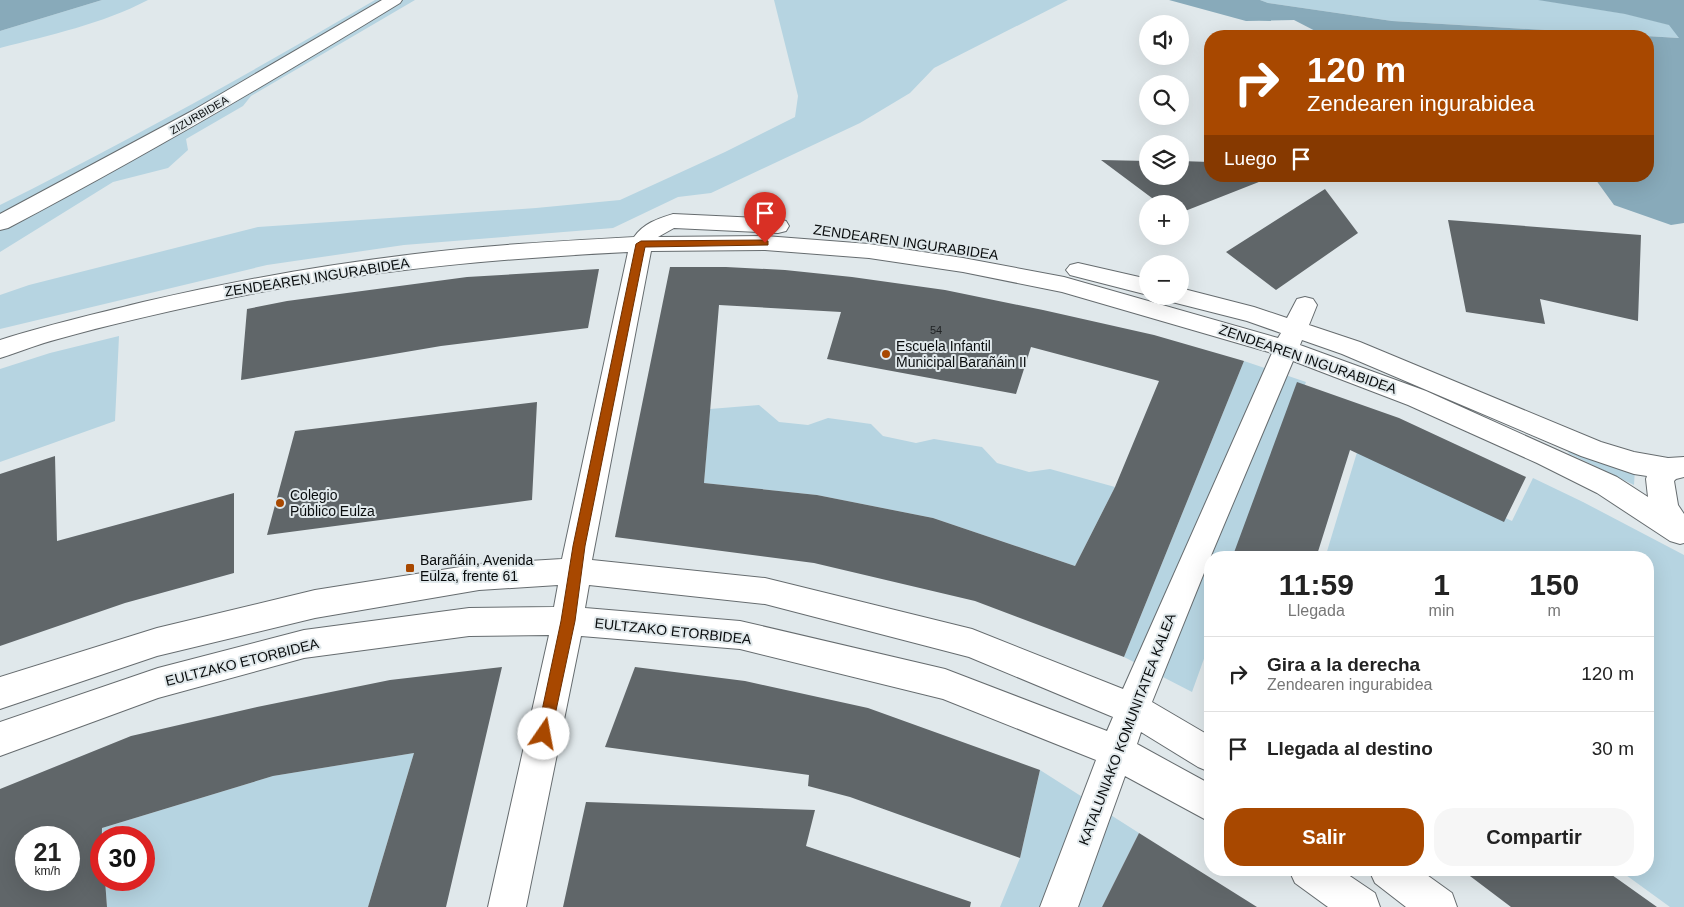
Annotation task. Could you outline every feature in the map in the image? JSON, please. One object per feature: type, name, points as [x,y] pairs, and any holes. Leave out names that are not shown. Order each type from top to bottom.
[{"type":"street","name":"ZIZURBIDEA","points":[[0,223],[90,178],[293,61],[394,0]]},
{"type":"street","name":"ZENDEAREN INGURABIDEA","points":[[641,244],[645,235],[663,224],[673,221],[772,225],[860,232],[1053,264],[1139,285]]},
{"type":"street","name":"ZENDEAREN INGURABIDEA","points":[[0,349],[52,332],[212,294],[321,274],[415,261],[520,251],[641,244],[765,243],[868,251],[963,265],[1064,285],[1290,339],[1351,348],[1591,449],[1634,463],[1676,468]]},
{"type":"street","points":[[506,907],[568,621],[574,571],[641,244]]},
{"type":"street","name":"ZENDEAREN INGURABIDEA","points":[[1189,298],[1254,315],[1290,339],[1607,485],[1682,533]]},
{"type":"street","name":"KATALUNIAKO KOMUNITATEA KALEA","points":[[1059,907],[1146,673],[1305,305]]},
{"type":"street","points":[[1676,468],[1660,479],[1664,508],[1682,533]]},
{"type":"street","points":[[0,692],[156,642],[316,604],[479,577],[574,571],[765,591],[972,643],[1133,709],[1204,751]]},
{"type":"street","name":"EULTZAKO ETORBIDEA","points":[[0,739],[158,683],[304,644],[469,622],[568,621],[740,635],[936,681],[1117,752],[1204,801]]},
{"type":"street","points":[[1317,876],[1361,907]]},
{"type":"street","points":[[1396,876],[1438,907]]},
{"type":"shaded area","points":[[0,0],[102,0],[0,31]]},
{"type":"shaded area","points":[[102,0],[148,0],[94,22],[0,48],[0,31]]},
{"type":"shaded area","points":[[375,0],[415,0],[251,96],[243,106],[186,139],[188,150],[168,168],[113,182],[0,252],[0,205],[189,106]]},
{"type":"shaded area","points":[[774,0],[1068,0],[934,68],[910,93],[860,123],[711,193],[678,197],[613,228],[404,245],[267,265],[0,329],[0,295],[29,285],[258,227],[536,208],[620,200],[725,152],[795,117],[798,96]]},
{"type":"shaded area","points":[[1169,0],[1260,0],[1268,3],[1392,21],[1544,30],[1313,30],[1294,20],[1246,21]]},
{"type":"shaded area","points":[[1260,0],[1541,0],[1627,14],[1671,25],[1680,38],[1654,36],[1654,30],[1544,30],[1392,21],[1268,3]]},
{"type":"shaded area","points":[[1538,0],[1684,0],[1684,223],[1671,225],[1614,205],[1597,182],[1654,182],[1654,36],[1679,38],[1669,25],[1625,14]]},
{"type":"shaded area","points":[[119,336],[115,421],[0,462],[0,369],[50,353]]},
{"type":"shaded area","points":[[1244,361],[1306,382],[1243,551],[1204,551],[1204,659],[1192,692],[1124,657]]},
{"type":"shaded area","points":[[759,405],[779,422],[808,425],[828,418],[871,424],[883,436],[916,443],[934,439],[982,447],[997,463],[1029,472],[1050,469],[1115,487],[1075,566],[933,518],[817,495],[704,483],[710,409]]},
{"type":"shaded area","points":[[1574,446],[1635,469],[1634,485],[1568,453]]},
{"type":"shaded area","points":[[1358,449],[1512,521],[1533,478],[1684,555],[1684,907],[1670,907],[1627,876],[1654,876],[1654,551],[1327,551]]},
{"type":"shaded area","points":[[414,753],[368,907],[107,907],[106,891],[155,891],[155,826],[109,826],[273,776]]},
{"type":"shaded area","points":[[1040,770],[1139,833],[1102,907],[1000,907],[1020,858]]},
{"type":"building","points":[[1101,160],[1139,161],[1139,185],[1189,185],[1189,161],[1204,162],[1204,182],[1259,182],[1189,209],[1189,195],[1148,195]]},
{"type":"building","points":[[1325,189],[1358,233],[1276,290],[1226,252]]},
{"type":"building","points":[[1448,220],[1641,235],[1638,321],[1540,299],[1545,324],[1466,312]]},
{"type":"building","points":[[670,267],[785,270],[945,290],[1154,335],[1244,361],[1124,657],[975,601],[814,563],[615,537]],"holes":[[[719,305],[841,312],[827,359],[1016,394],[1031,347],[1159,381],[1115,487],[1075,566],[933,518],[817,495],[704,483]]]},
{"type":"building","points":[[599,269],[588,328],[441,346],[241,380],[247,309],[287,301],[467,277]]},
{"type":"building","points":[[1297,382],[1399,418],[1526,477],[1504,522],[1350,450],[1318,551],[1235,551]]},
{"type":"building","points":[[537,402],[532,500],[267,535],[295,431]]},
{"type":"building","points":[[55,456],[57,541],[234,493],[234,573],[125,603],[0,646],[0,474]]},
{"type":"building","points":[[502,667],[446,907],[368,907],[414,753],[273,776],[109,826],[90,826],[90,891],[106,891],[107,907],[0,907],[0,789],[131,736],[257,707],[390,680]]},
{"type":"building","points":[[635,667],[745,681],[868,708],[1040,770],[1020,858],[850,797],[808,786],[809,775],[605,747]]},
{"type":"building","points":[[586,802],[815,810],[806,846],[971,902],[970,907],[563,907]]},
{"type":"building","points":[[1139,833],[1204,874],[1204,876],[1208,876],[1257,907],[1102,907]]},
{"type":"building","points":[[1470,876],[1613,876],[1657,907],[1511,907]]},
{"type":"place","name":"Escuela Infantil Municipal Barañáin II","points":[[886,354]]},
{"type":"place","name":"Colegio Público Eulza","points":[[280,503]]},
{"type":"place","name":"Barañáin, Avenida Eulza, frente 61","points":[[410,568]]},
{"type":"route","points":[[544,734],[568,621],[574,571],[641,244],[765,243]]}]
